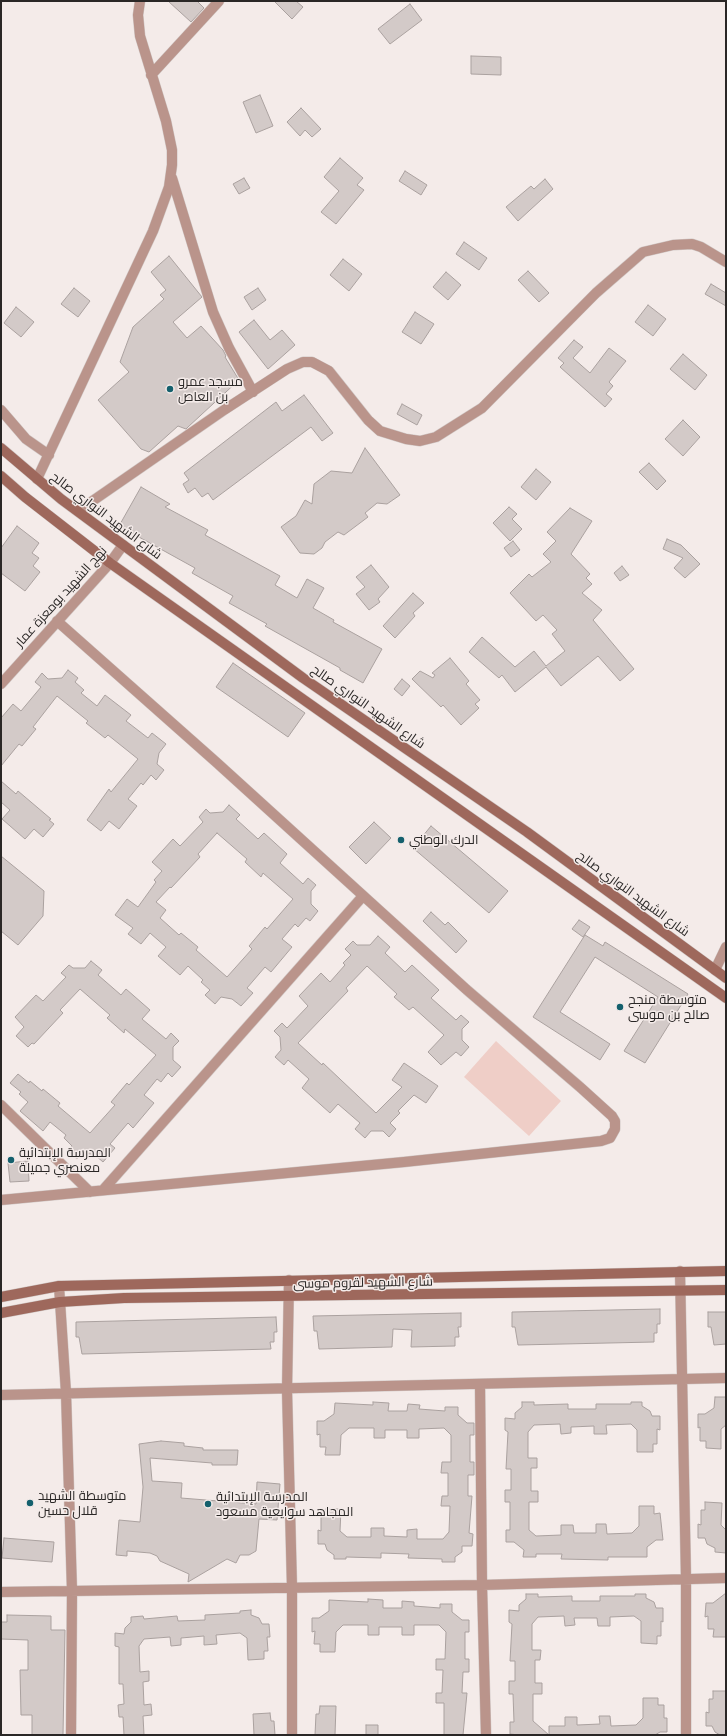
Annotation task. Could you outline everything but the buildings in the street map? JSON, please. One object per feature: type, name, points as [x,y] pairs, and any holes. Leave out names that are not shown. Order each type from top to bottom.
[{"type":"street","points":[[37,479],[153,231],[163,207],[171,174],[172,150],[166,121],[140,36],[138,15],[140,1]]},
{"type":"street","points":[[152,75],[219,1]]},
{"type":"street","points":[[171,174],[214,312],[229,348],[253,392]]},
{"type":"street","points":[[78,511],[224,410],[295,365],[303,362],[312,362],[328,372],[368,420],[380,431],[406,439],[427,440],[449,430],[482,408],[596,293],[643,252],[673,245],[692,244],[701,247],[726,262]]},
{"type":"street","points":[[1,410],[26,439],[48,455]]},
{"type":"street","name":"شارع الشهيد النواري صالح","points":[[1,448],[78,511],[303,678],[527,832],[726,978]]},
{"type":"street","points":[[1,476],[25,497],[110,563],[726,998]]},
{"type":"street","name":"نهج الشهيد بومعزة عمار","points":[[1,684],[110,563],[124,545]]},
{"type":"street","points":[[1,1200],[404,1162],[601,1141],[610,1138],[615,1129],[615,1121],[612,1116],[467,990],[216,762],[57,621]]},
{"type":"street","points":[[103,1190],[364,896]]},
{"type":"street","points":[[715,970],[726,947]]},
{"type":"street","points":[[1,1105],[90,1192]]},
{"type":"street","points":[[680,1271],[686,1579],[686,1735]]},
{"type":"street","name":"شارع الشهيد لقروم موسى","points":[[1,1297],[59,1286],[726,1271]]},
{"type":"street","points":[[289,1280],[287,1390],[292,1588],[292,1735]]},
{"type":"street","points":[[59,1286],[66,1393],[72,1591],[71,1735]]},
{"type":"street","name":"شارع الشهيد لقروم موسى","points":[[1,1313],[60,1302],[124,1298],[726,1290]]},
{"type":"street","points":[[1,1396],[66,1393],[287,1390],[726,1378]]},
{"type":"street","points":[[480,1384],[482,1586],[486,1735]]},
{"type":"street","points":[[1,1592],[482,1586],[726,1578]]},
{"type":"shaded area","points":[[496,1041],[561,1101],[529,1136],[464,1077]]},
{"type":"place","name":"مسجد عمرو بن العاص","points":[[170,389]]},
{"type":"place","name":"الدرك الوطني","points":[[401,840]]},
{"type":"place","name":"متوسطة منجح صالح بن موسى","points":[[620,1007]]},
{"type":"place","name":"المدرسة الإبتدائية معنصري جميلة","points":[[11,1160]]},
{"type":"place","name":"متوسطة الشهيد قلال حسين","points":[[30,1503]]},
{"type":"place","name":"المدرسة الإبتدائية المجاهد سوايعية مسعود","points":[[208,1504]]}]
